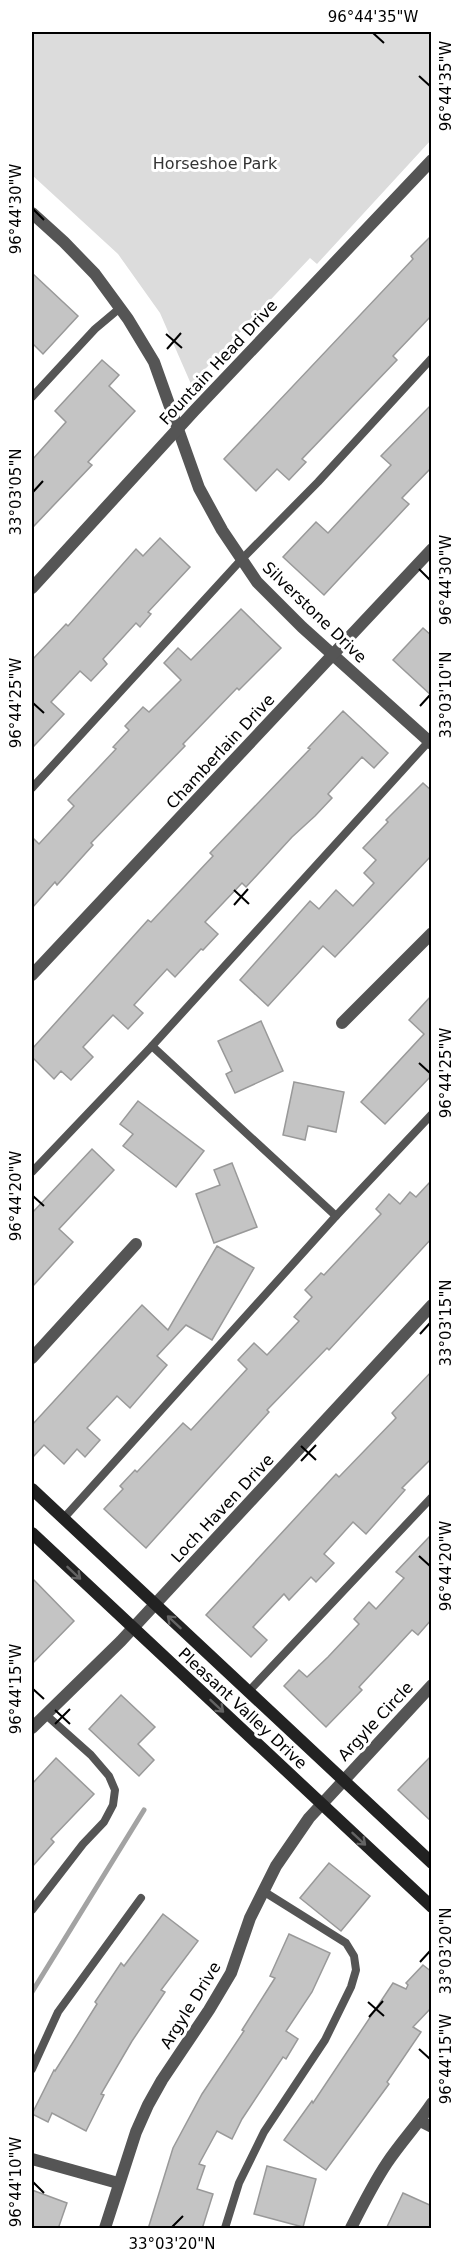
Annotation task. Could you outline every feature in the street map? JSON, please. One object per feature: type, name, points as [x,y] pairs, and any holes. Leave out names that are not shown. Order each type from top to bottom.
[{"type":"street","name":"Fountain Head Drive","points":[[32,588],[177,428],[432,160]]},
{"type":"street","name":"Silverstone Drive","points":[[32,215],[64,242],[94,274],[120,308],[154,362],[199,488],[241,560],[257,582],[431,742]]},
{"type":"street","name":"Chamberlain Drive","points":[[32,975],[432,549]]},
{"type":"street","points":[[342,1023],[432,933]]},
{"type":"street","points":[[32,1358],[136,1244]]},
{"type":"street","name":"Loch Haven Drive","points":[[32,1728],[133,1628],[432,1305]]},
{"type":"street","name":"Pleasant Valley Drive","points":[[32,1489],[432,1863]]},
{"type":"street","name":"Pleasant Valley Drive","points":[[32,1533],[432,1907]]},
{"type":"street","name":"Argyle Circle","points":[[343,1780],[432,1685]]},
{"type":"street","name":"Argyle Drive","points":[[105,2229],[135,2132],[148,2105],[231,1973],[250,1918],[276,1866],[309,1818],[343,1780]]},
{"type":"street","points":[[351,2229],[387,2163],[426,2124],[432,2103]]},
{"type":"street","points":[[32,2159],[118,2183]]},
{"type":"lane","points":[[32,397],[95,329],[120,308]]},
{"type":"lane","points":[[32,788],[241,560],[318,482],[432,358]]},
{"type":"lane","points":[[32,1172],[152,1046],[431,742]]},
{"type":"lane","points":[[152,1046],[336,1216]]},
{"type":"lane","points":[[63,1519],[336,1216],[432,1114]]},
{"type":"lane","points":[[249,1692],[432,1497]]},
{"type":"lane","points":[[32,1910],[83,1844],[104,1822],[113,1805],[114,1790],[109,1776],[91,1755],[45,1714]]},
{"type":"lane","points":[[225,2229],[239,2183],[264,2132],[325,2040],[351,1987],[356,1970],[354,1956],[346,1943],[263,1891]]},
{"type":"lane","points":[[32,2069],[58,2012],[141,1898]]},
{"type":"green space","name":"Horseshoe Park","points":[[32,32],[431,32],[431,140],[317,264],[310,258],[191,384],[160,313],[118,254],[32,175]]},
{"type":"building","points":[[432,235],[432,315],[393,356],[397,360],[302,459],[306,462],[289,480],[277,469],[256,491],[224,459],[413,259],[411,256]]},
{"type":"building","points":[[32,273],[78,316],[43,354],[32,343]]},
{"type":"building","points":[[102,360],[119,375],[109,386],[135,411],[88,462],[92,465],[32,528],[32,460],[66,422],[55,411]]},
{"type":"building","points":[[432,404],[432,467],[402,498],[409,504],[324,595],[283,557],[316,522],[328,533],[391,465],[381,456]]},
{"type":"building","points":[[160,538],[190,567],[148,612],[151,614],[140,627],[136,623],[103,659],[107,664],[91,681],[80,671],[51,702],[64,714],[32,748],[32,660],[66,624],[68,626],[136,549],[143,556]]},
{"type":"building","points":[[241,609],[281,648],[239,690],[237,688],[183,744],[185,746],[91,843],[93,845],[57,885],[55,882],[32,908],[32,837],[39,844],[74,806],[68,800],[116,749],[113,747],[129,730],[125,726],[143,707],[149,712],[181,680],[164,663],[178,648],[191,660]]},
{"type":"building","points":[[423,628],[432,636],[432,696],[393,660]]},
{"type":"building","points":[[343,711],[388,753],[374,768],[362,757],[328,794],[332,798],[315,816],[292,837],[246,887],[242,883],[205,922],[218,934],[175,977],[167,969],[134,1005],[143,1013],[128,1029],[113,1015],[83,1047],[93,1057],[71,1080],[61,1071],[54,1079],[32,1057],[32,1049],[148,920],[151,922],[213,856],[210,853],[310,749],[308,748]]},
{"type":"building","points":[[423,783],[432,791],[432,855],[335,957],[323,946],[268,1006],[240,980],[310,901],[319,909],[336,890],[353,906],[374,883],[364,873],[376,860],[363,848],[388,822],[386,820]]},
{"type":"building","points":[[432,995],[432,1075],[385,1124],[361,1102],[424,1034],[409,1020]]},
{"type":"building","points":[[261,1021],[283,1071],[235,1093],[226,1074],[232,1071],[218,1041]]},
{"type":"building","points":[[294,1082],[344,1092],[336,1132],[308,1126],[305,1140],[283,1135]]},
{"type":"building","points":[[138,1101],[204,1151],[176,1187],[123,1146],[133,1134],[120,1124]]},
{"type":"building","points":[[92,1149],[114,1170],[59,1229],[73,1242],[32,1287],[32,1213]]},
{"type":"building","points":[[232,1163],[257,1227],[214,1243],[196,1194],[220,1185],[214,1170]]},
{"type":"building","points":[[432,1180],[432,1238],[329,1350],[327,1348],[267,1410],[269,1412],[146,1548],[104,1509],[123,1489],[120,1486],[135,1470],[137,1472],[183,1423],[191,1430],[247,1369],[238,1360],[254,1343],[267,1355],[299,1321],[294,1317],[312,1297],[305,1290],[321,1273],[324,1275],[381,1214],[376,1209],[389,1194],[400,1204],[410,1192],[416,1197]]},
{"type":"building","points":[[217,1246],[254,1268],[212,1340],[186,1325],[157,1356],[167,1365],[130,1408],[117,1396],[87,1428],[100,1440],[85,1457],[77,1449],[64,1464],[44,1445],[32,1458],[32,1425],[142,1305],[168,1330]]},
{"type":"building","points":[[432,1371],[432,1458],[402,1488],[405,1490],[366,1534],[353,1522],[324,1554],[334,1563],[316,1582],[311,1577],[289,1600],[284,1594],[253,1627],[267,1640],[251,1657],[206,1615],[336,1474],[339,1477],[396,1418],[392,1413]]},
{"type":"building","points":[[432,1534],[432,1619],[418,1635],[412,1630],[359,1687],[362,1690],[326,1727],[284,1686],[299,1670],[307,1677],[328,1657],[359,1624],[354,1619],[369,1602],[376,1609],[404,1578],[396,1572]]},
{"type":"building","points":[[32,1578],[74,1621],[32,1664]]},
{"type":"building","points":[[121,1695],[155,1727],[138,1744],[154,1760],[139,1776],[89,1729]]},
{"type":"building","points":[[432,1755],[432,1822],[398,1790]]},
{"type":"building","points":[[56,1758],[94,1794],[51,1839],[54,1842],[32,1867],[32,1784]]},
{"type":"building","points":[[329,1863],[370,1896],[341,1931],[300,1898]]},
{"type":"building","points":[[163,1914],[198,1941],[161,1990],[165,1992],[132,2041],[101,2094],[104,2095],[86,2131],[52,2113],[48,2122],[32,2114],[54,2070],[97,2004],[95,2002],[121,1963],[124,1966]]},
{"type":"building","points":[[289,1934],[330,1953],[312,1992],[286,2031],[298,2039],[286,2059],[283,2057],[242,2119],[232,2139],[217,2131],[199,2164],[205,2166],[197,2189],[213,2194],[202,2229],[148,2229],[173,2148],[202,2094],[244,2031],[242,2030],[275,1978],[270,1976]]},
{"type":"building","points":[[423,1965],[432,1972],[432,2007],[413,2027],[421,2032],[387,2082],[389,2084],[326,2170],[284,2140],[312,2101],[313,2103],[393,1983],[406,1989],[408,1985],[406,1983]]},
{"type":"building","points":[[267,2166],[316,2179],[303,2227],[254,2214]]},
{"type":"building","points":[[32,2190],[67,2203],[58,2229],[32,2229]]},
{"type":"building","points":[[403,2193],[432,2206],[432,2229],[386,2229]]},
{"type":"waterway","points":[[32,1992],[144,1810]]}]
